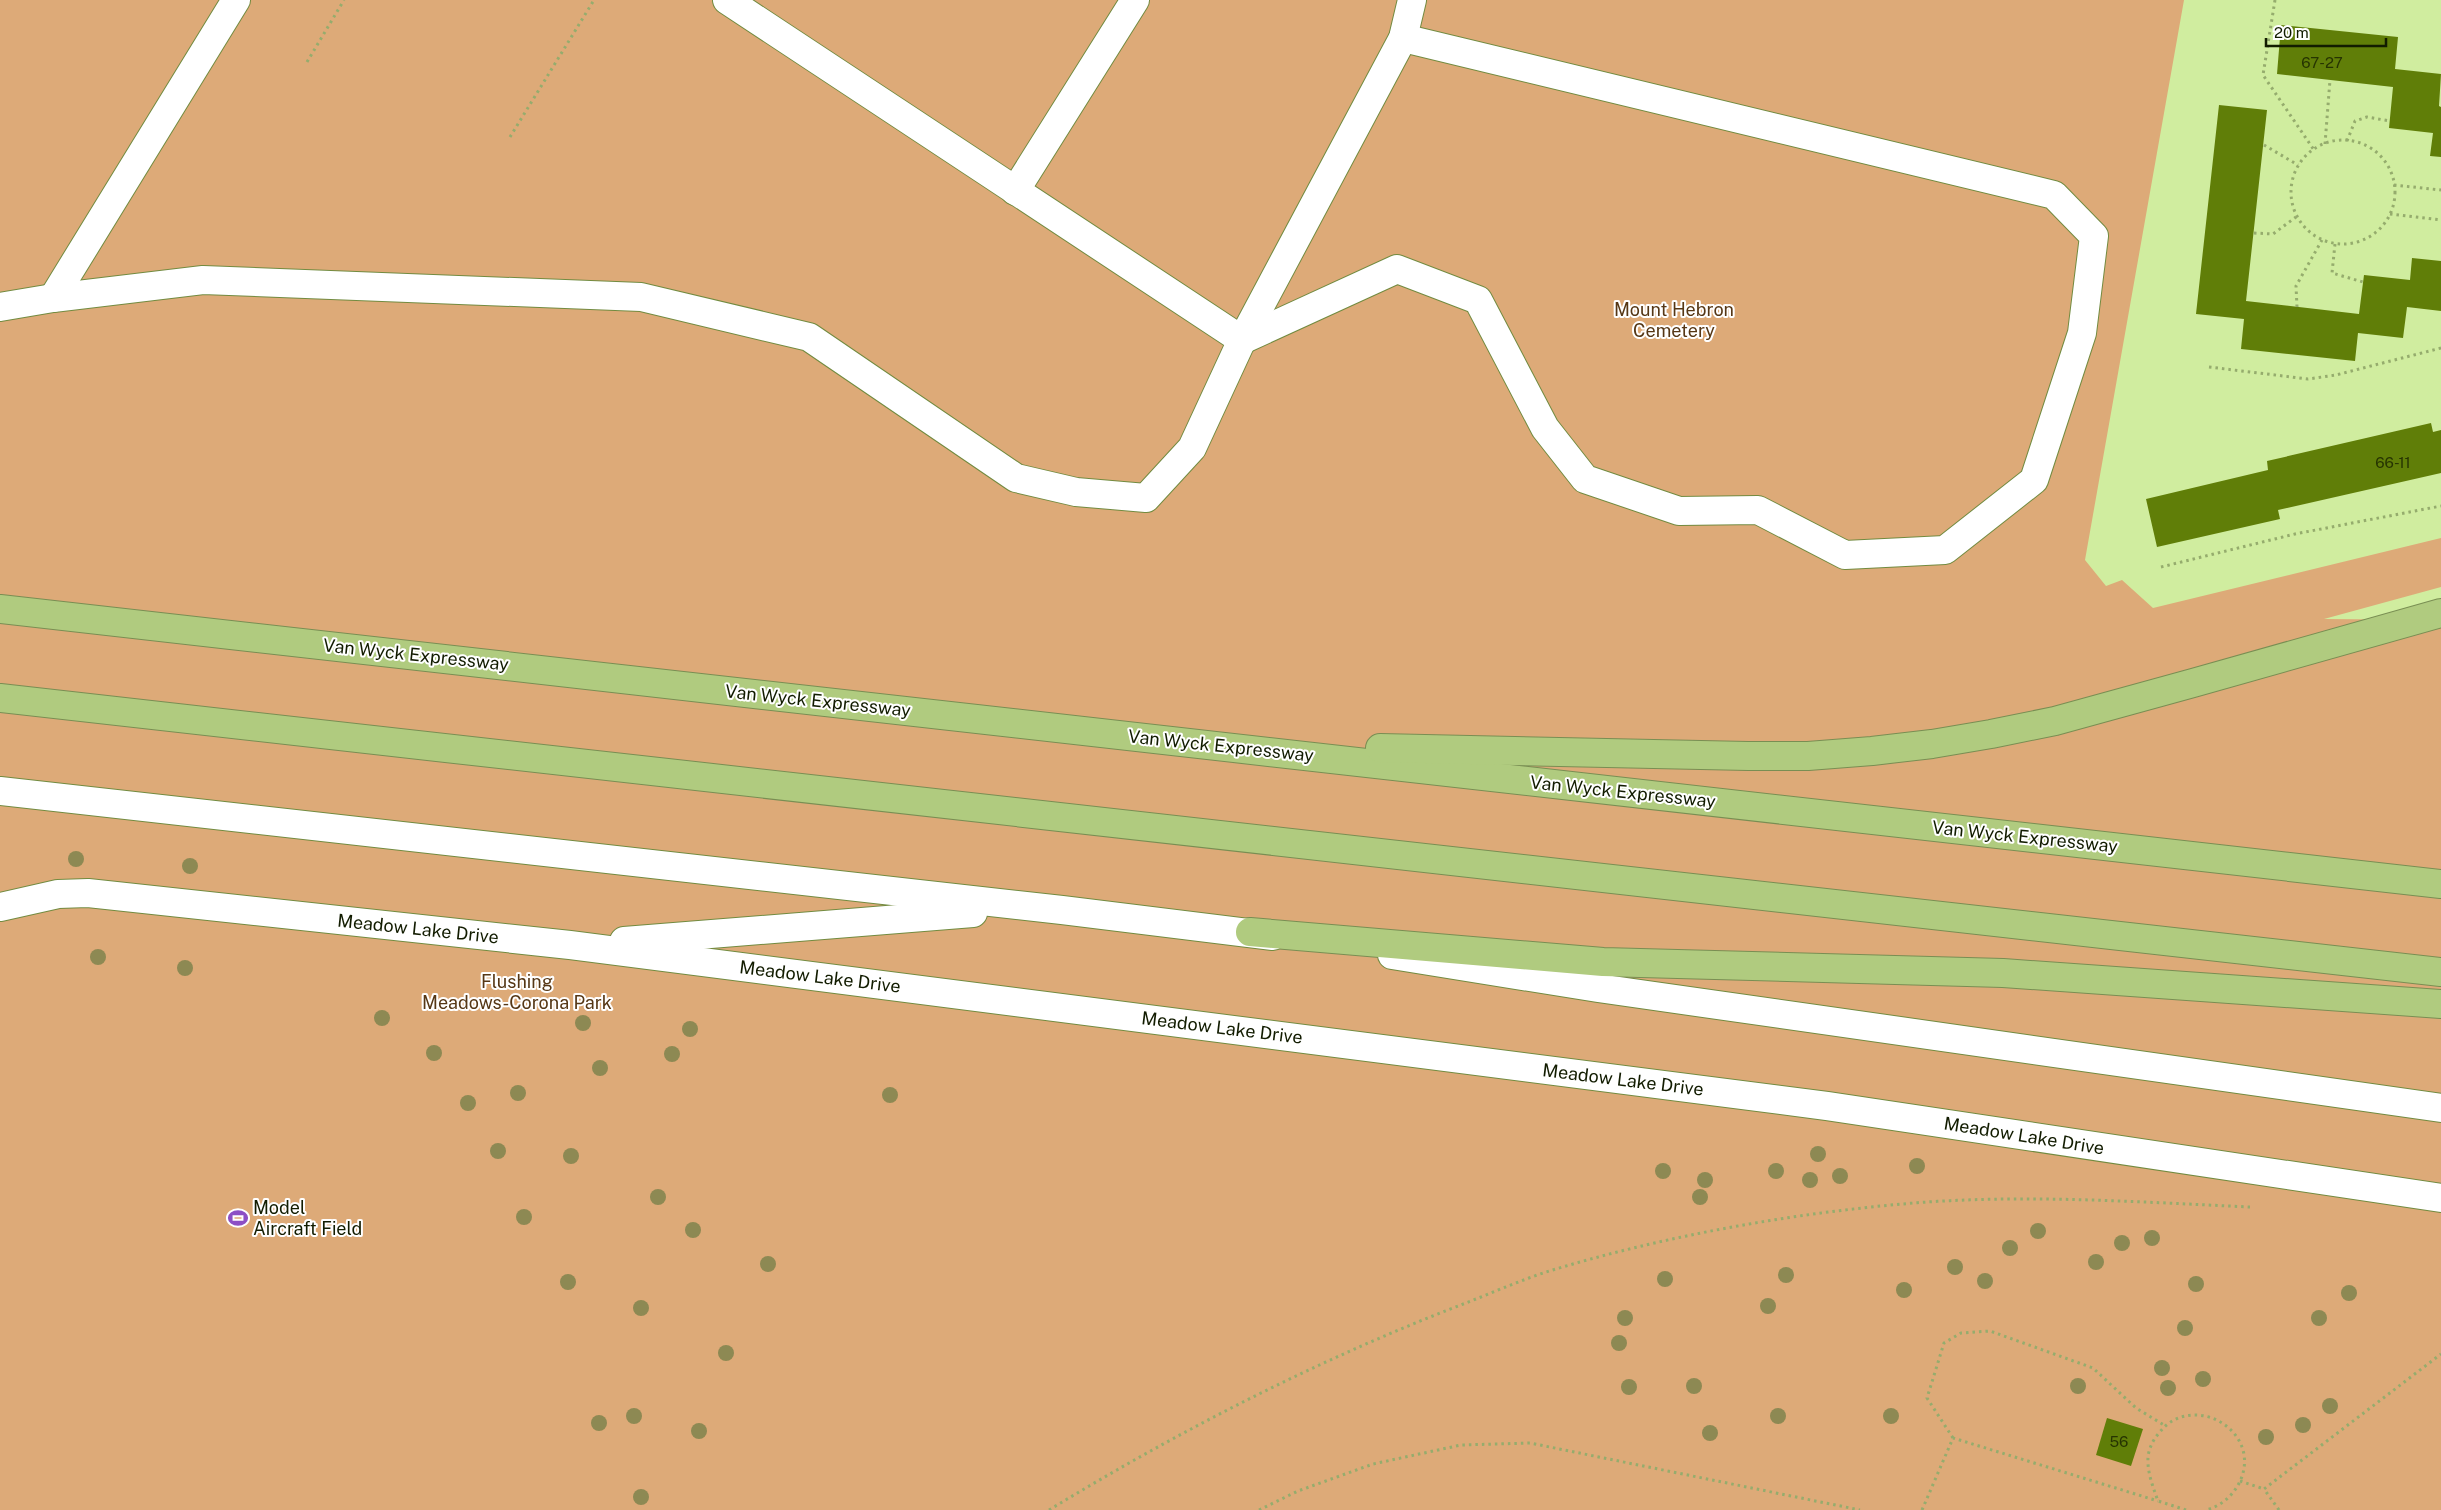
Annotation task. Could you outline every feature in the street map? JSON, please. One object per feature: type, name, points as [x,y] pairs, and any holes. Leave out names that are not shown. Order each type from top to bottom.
[{"type":"highway","name":"Van Wyck Expressway","points":[[0,609],[2441,884]]},
{"type":"highway","points":[[1206,745],[1748,756],[1808,756],[1872,751],[1932,744],[2055,721],[2441,613]]},
{"type":"highway","points":[[0,698],[2441,972]]},
{"type":"highway","points":[[1250,932],[1603,962],[2003,973],[2441,1004]]},
{"type":"street","points":[[53,298],[236,0]]},
{"type":"street","points":[[727,0],[761,9],[1015,191],[1242,340]]},
{"type":"street","points":[[1015,191],[1134,0]]},
{"type":"street","points":[[0,308],[53,298],[203,280],[641,297],[809,337],[1016,478],[1076,492],[1146,498],[1192,448],[1242,340],[1403,38],[1412,0]]},
{"type":"street","points":[[1242,340],[1397,269],[1478,300],[1545,428],[1585,479],[1679,511],[1758,510],[1845,555],[1945,550],[2034,480],[2082,333],[2094,236],[2054,195],[1403,38]]},
{"type":"street","points":[[0,791],[1250,932],[1598,988],[2441,1108]]},
{"type":"street","name":"Meadow Lake Drive","points":[[0,908],[58,894],[88,893],[570,945],[1827,1106],[2441,1198]]},
{"type":"street","points":[[570,945],[888,919],[1062,910]]},
{"type":"path","points":[[307,62],[344,0]]},
{"type":"path","points":[[510,137],[594,0]]},
{"type":"path","points":[[2274,0],[2263,75],[2314,150]]},
{"type":"path","points":[[2325,144],[2330,80]]},
{"type":"path","points":[[2347,141],[2355,121],[2367,117],[2390,120]]},
{"type":"path","points":[[2347,141],[2369,147],[2386,163],[2394,185],[2394,200],[2390,214],[2381,228],[2367,238],[2351,244],[2335,244],[2322,240],[2303,226],[2296,216],[2291,190],[2298,165],[2314,150],[2325,144],[2347,141]]},
{"type":"path","points":[[2264,145],[2298,165]]},
{"type":"path","points":[[2394,185],[2441,190]]},
{"type":"path","points":[[2390,214],[2441,220]]},
{"type":"path","points":[[2254,233],[2273,234],[2296,216]]},
{"type":"path","points":[[2297,307],[2296,286],[2322,240]]},
{"type":"path","points":[[2335,244],[2332,273],[2363,282]]},
{"type":"path","points":[[2209,367],[2308,379],[2336,375],[2441,348]]},
{"type":"path","points":[[2161,568],[2295,534],[2441,506]]},
{"type":"path","points":[[1049,1510],[1099,1480],[1325,1361],[1407,1326],[1545,1273],[1646,1246],[1784,1217],[1915,1203],[2060,1198],[2251,1207]]},
{"type":"path","points":[[2164,1425],[2136,1408],[2094,1368],[1990,1330],[1961,1332],[1944,1343],[1927,1398],[1953,1438],[2186,1510]]},
{"type":"path","points":[[2264,1489],[2441,1354]]},
{"type":"path","points":[[2158,1501],[2150,1479],[2148,1457],[2153,1440],[2164,1425],[2185,1415],[2201,1414],[2226,1424],[2235,1433],[2244,1458],[2240,1481],[2228,1499],[2205,1510]]},
{"type":"path","points":[[1922,1510],[1953,1438]]},
{"type":"path","points":[[1259,1510],[1298,1491],[1373,1464],[1461,1446],[1530,1443],[1860,1510]]},
{"type":"path","points":[[2240,1481],[2264,1489],[2279,1510]]},
{"type":"green space","name":"Flushing Meadows-Corona Park","points":[[0,0],[2184,0],[2085,560],[2106,586],[2122,580],[2153,608],[2441,538],[2441,587],[2324,619],[2441,620],[2441,1510],[0,1510]]},
{"type":"building","points":[[2281,25],[2398,37],[2395,69],[2441,74],[2439,106],[2441,107],[2441,157],[2430,156],[2433,133],[2389,128],[2393,87],[2277,74]]},
{"type":"building","points":[[2219,105],[2267,110],[2246,301],[2359,314],[2364,275],[2410,280],[2412,258],[2441,261],[2441,311],[2407,307],[2403,338],[2358,333],[2355,361],[2241,349],[2244,319],[2196,314]]},
{"type":"building","points":[[2431,423],[2433,432],[2441,430],[2441,473],[2278,510],[2280,519],[2157,547],[2146,499],[2268,470],[2267,461]]},
{"type":"building","points":[[2107,1418],[2143,1429],[2131,1466],[2096,1455]]},
{"type":"place","name":"Model Aircraft Field","points":[[238,1218]]},
{"type":"park label","name":"Mount Hebron Cemetery","points":[[1674,320]]}]
